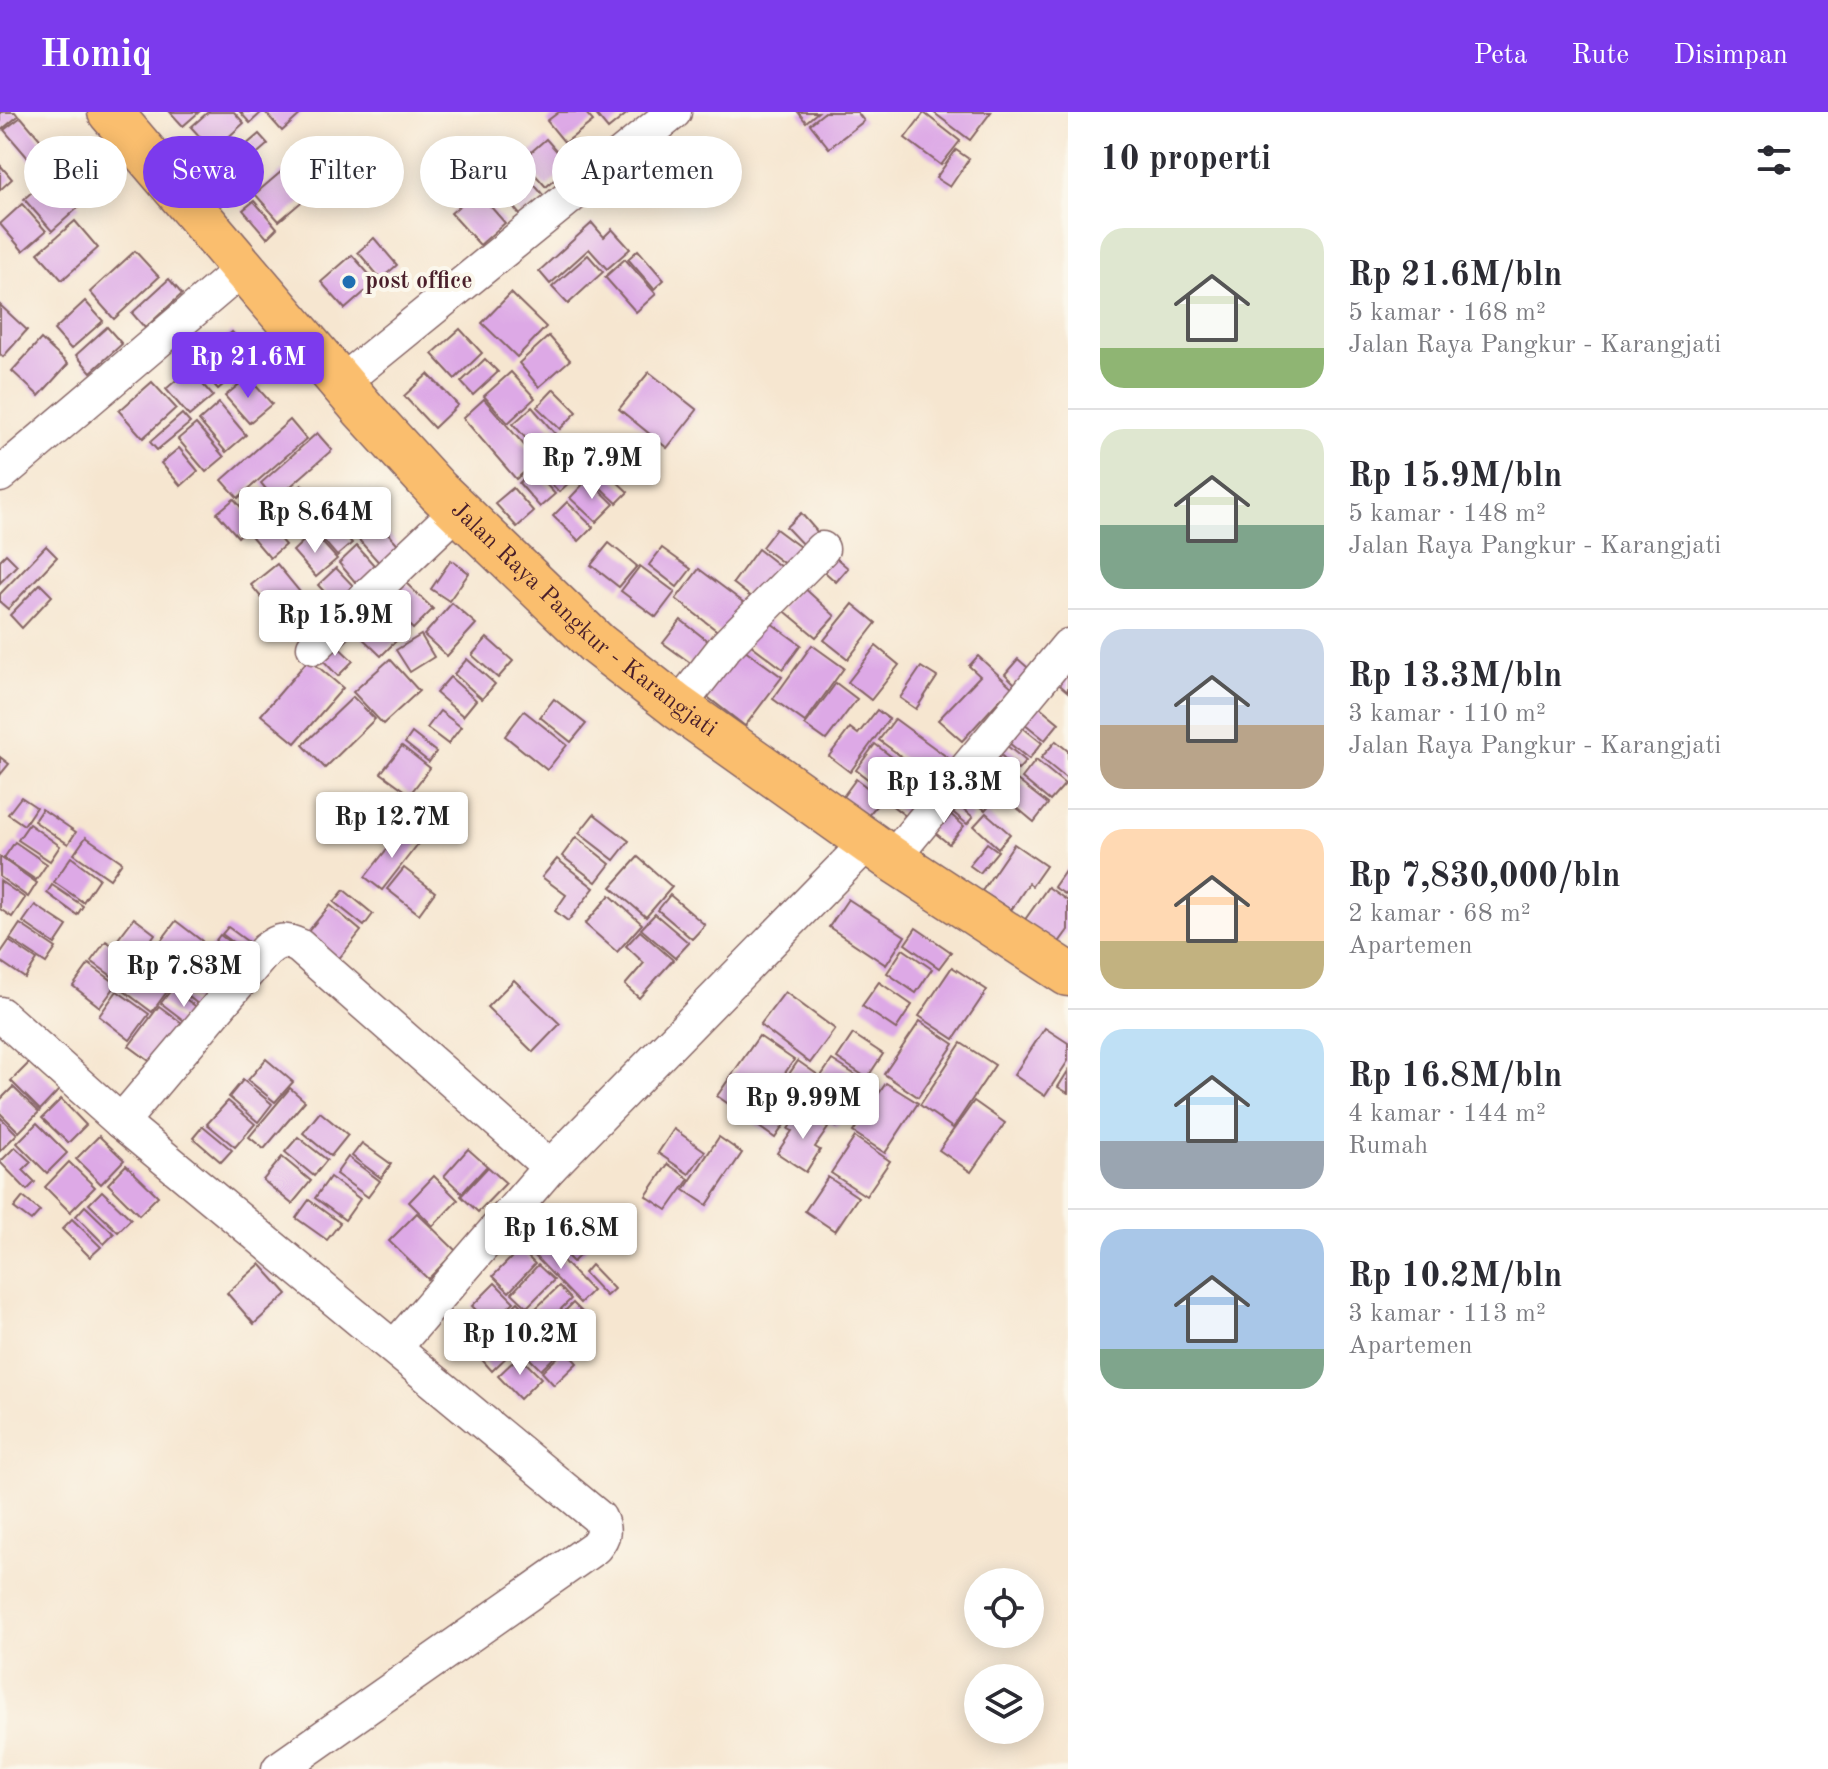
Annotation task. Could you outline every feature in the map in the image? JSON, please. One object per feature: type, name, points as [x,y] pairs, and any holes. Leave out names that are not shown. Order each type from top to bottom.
[{"type":"main road","name":"Jalan Raya Pangkur - Karangjati","points":[[110,112],[341,383],[458,510],[597,644],[678,707],[880,850],[1068,974]]},
{"type":"street","points":[[341,383],[674,112]]},
{"type":"street","points":[[0,475],[242,269]]},
{"type":"street","points":[[314,647],[458,510]]},
{"type":"street","points":[[678,707],[725,647],[822,549]]},
{"type":"street","points":[[395,1347],[550,1167],[880,850],[1068,646]]},
{"type":"street","points":[[121,1122],[266,950],[285,939],[299,946],[550,1167]]},
{"type":"street","points":[[0,1014],[121,1122],[599,1518],[604,1528],[603,1538],[595,1547],[279,1769]]},
{"type":"building","points":[[0,112],[15,112],[18,116],[0,131]]},
{"type":"building","points":[[170,112],[199,112],[183,126]]},
{"type":"building","points":[[208,112],[234,112],[244,123],[230,136],[199,136],[191,127]]},
{"type":"building","points":[[240,112],[262,112],[250,123]]},
{"type":"building","points":[[265,112],[303,112],[282,131]]},
{"type":"building","points":[[559,112],[585,112],[593,121],[574,136],[559,136],[547,121]]},
{"type":"building","points":[[594,112],[629,112],[608,129]]},
{"type":"building","points":[[798,112],[818,112],[806,122]]},
{"type":"building","points":[[825,112],[857,112],[864,121],[829,148],[810,124]]},
{"type":"building","points":[[933,112],[991,112],[970,140]]},
{"type":"building","points":[[924,113],[960,141],[941,165],[905,138]]},
{"type":"building","points":[[21,117],[37,136],[24,136],[24,153],[4,130]]},
{"type":"building","points":[[546,139],[552,146],[552,182],[546,187],[536,176],[536,148]]},
{"type":"building","points":[[956,150],[969,159],[950,187],[936,178]]},
{"type":"building","points":[[0,165],[12,179],[0,190]]},
{"type":"building","points":[[280,173],[280,208],[294,208],[279,221],[264,204],[264,186]]},
{"type":"building","points":[[536,187],[544,196],[536,203]]},
{"type":"building","points":[[22,204],[46,231],[23,251],[0,224]]},
{"type":"building","points":[[32,208],[78,208],[52,231]]},
{"type":"building","points":[[260,208],[277,228],[267,238],[243,210]]},
{"type":"building","points":[[457,208],[492,208],[505,223],[480,245],[451,213]]},
{"type":"building","points":[[514,208],[530,208],[521,216]]},
{"type":"building","points":[[75,221],[98,248],[62,280],[38,253]]},
{"type":"building","points":[[592,223],[604,237],[612,229],[630,249],[607,269],[589,249],[550,284],[539,271]]},
{"type":"building","points":[[374,238],[397,265],[381,279],[358,252]]},
{"type":"building","points":[[638,250],[664,280],[654,289],[628,259]]},
{"type":"building","points":[[135,251],[159,277],[114,319],[90,292]]},
{"type":"building","name":"post office","points":[[352,255],[376,282],[345,309],[321,282]]},
{"type":"building","points":[[588,255],[603,272],[568,304],[552,287]]},
{"type":"building","points":[[625,259],[656,294],[636,312],[605,277]]},
{"type":"building","points":[[169,279],[182,294],[145,328],[132,313]]},
{"type":"building","points":[[511,293],[546,327],[517,357],[482,323]]},
{"type":"building","points":[[85,301],[103,321],[71,349],[54,330]]},
{"type":"building","points":[[0,305],[27,330],[3,357],[0,354]]},
{"type":"building","points":[[107,327],[122,344],[91,372],[76,355]]},
{"type":"building","points":[[460,329],[482,353],[455,379],[432,354]]},
{"type":"building","points":[[232,332],[253,356],[243,364],[222,341]]},
{"type":"building","points":[[549,336],[570,360],[539,387],[519,363]]},
{"type":"building","points":[[41,339],[68,364],[39,396],[12,371]]},
{"type":"building","points":[[218,344],[241,370],[218,389],[195,363]]},
{"type":"building","points":[[485,359],[498,372],[473,395],[461,382]]},
{"type":"building","points":[[189,369],[213,396],[189,416],[166,389]]},
{"type":"building","points":[[511,372],[535,398],[508,423],[484,396]]},
{"type":"building","points":[[649,372],[697,410],[667,448],[619,409]]},
{"type":"building","points":[[428,374],[458,405],[434,428],[404,396]]},
{"type":"building","points":[[248,377],[272,404],[249,423],[225,396]]},
{"type":"building","points":[[152,382],[176,408],[143,438],[119,411]]},
{"type":"building","points":[[554,389],[577,412],[560,429],[537,407]]},
{"type":"building","points":[[484,399],[538,461],[516,479],[463,418]]},
{"type":"building","points":[[219,403],[246,435],[226,452],[199,421]]},
{"type":"building","points":[[532,407],[557,436],[538,452],[513,424]]},
{"type":"building","points":[[182,414],[190,423],[157,450],[150,442]]},
{"type":"building","points":[[290,420],[306,439],[238,498],[222,480]]},
{"type":"building","points":[[196,424],[224,457],[206,472],[178,439]]},
{"type":"building","points":[[317,433],[332,450],[275,500],[261,483]]},
{"type":"building","points":[[565,441],[589,467],[576,479],[552,453]]},
{"type":"building","points":[[179,448],[198,471],[181,486],[161,463]]},
{"type":"building","points":[[551,455],[573,479],[559,492],[537,468]]},
{"type":"building","points":[[600,466],[628,492],[617,503],[589,477]]},
{"type":"building","points":[[533,470],[555,494],[540,507],[519,483]]},
{"type":"building","points":[[588,479],[614,504],[596,522],[570,498]]},
{"type":"building","points":[[302,485],[352,543],[337,556],[287,498]]},
{"type":"building","points":[[513,488],[534,512],[517,527],[495,503]]},
{"type":"building","points":[[234,499],[254,522],[238,537],[217,513]]},
{"type":"building","points":[[567,502],[593,527],[579,541],[553,516]]},
{"type":"building","points":[[801,513],[820,535],[806,548],[786,527]]},
{"type":"building","points":[[379,523],[403,550],[383,567],[359,540]]},
{"type":"building","points":[[267,524],[285,545],[270,558],[252,537]]},
{"type":"building","points":[[776,529],[804,550],[790,568],[762,547]]},
{"type":"building","points":[[313,532],[337,559],[316,577],[293,551]]},
{"type":"building","points":[[609,543],[637,566],[619,587],[591,565]]},
{"type":"building","points":[[46,546],[57,557],[8,609],[0,602],[0,594]]},
{"type":"building","points":[[357,546],[381,573],[362,590],[339,563]]},
{"type":"building","points":[[662,548],[691,569],[677,587],[649,565]]},
{"type":"building","points":[[758,549],[786,571],[761,605],[733,583]]},
{"type":"building","points":[[829,552],[848,568],[836,582],[817,565]]},
{"type":"building","points":[[6,554],[17,565],[0,583],[0,560]]},
{"type":"building","points":[[451,560],[469,573],[449,601],[431,589]]},
{"type":"building","points":[[277,564],[300,592],[274,613],[251,585]]},
{"type":"building","points":[[640,566],[675,592],[656,617],[621,591]]},
{"type":"building","points":[[336,568],[360,593],[341,610],[318,585]]},
{"type":"building","points":[[699,569],[747,605],[724,636],[676,599]]},
{"type":"building","points":[[403,580],[433,609],[413,629],[383,600]]},
{"type":"building","points":[[40,584],[52,596],[22,628],[10,615]]},
{"type":"building","points":[[801,585],[835,616],[816,637],[781,608]]},
{"type":"building","points":[[452,603],[476,624],[447,656],[424,635]]},
{"type":"building","points":[[853,604],[876,623],[848,659],[824,640]]},
{"type":"building","points":[[379,607],[405,632],[381,656],[356,632]]},
{"type":"building","points":[[764,618],[801,645],[783,669],[746,641]]},
{"type":"building","points":[[681,620],[709,642],[692,664],[663,643]]},
{"type":"building","points":[[421,635],[434,657],[410,672],[396,650]]},
{"type":"building","points":[[487,638],[513,661],[498,678],[472,655]]},
{"type":"building","points":[[332,641],[353,661],[338,676],[318,655]]},
{"type":"building","points":[[812,645],[844,668],[805,722],[773,699]]},
{"type":"building","points":[[876,646],[899,665],[871,700],[848,682]]},
{"type":"building","points":[[741,647],[782,677],[745,726],[705,695]]},
{"type":"building","points":[[978,656],[1015,690],[1006,700],[1002,697],[962,741],[938,720],[980,676],[969,666]]},
{"type":"building","points":[[309,659],[343,688],[295,743],[261,715]]},
{"type":"building","points":[[390,659],[419,691],[383,724],[353,692]]},
{"type":"building","points":[[467,659],[495,684],[482,699],[454,674]]},
{"type":"building","points":[[1018,659],[1035,674],[1021,690],[1005,674]]},
{"type":"building","points":[[1068,666],[1068,692],[1055,681]]},
{"type":"building","points":[[921,667],[937,677],[916,709],[900,698]]},
{"type":"building","points":[[450,677],[476,700],[463,716],[436,693]]},
{"type":"building","points":[[836,683],[857,699],[826,740],[805,725]]},
{"type":"building","points":[[353,697],[375,719],[325,768],[303,745]]},
{"type":"building","points":[[1029,698],[1059,723],[1045,740],[1014,715]]},
{"type":"building","points":[[554,699],[586,724],[571,742],[540,717]]},
{"type":"building","points":[[877,710],[889,719],[850,772],[829,756],[850,728],[858,734]]},
{"type":"building","points":[[440,711],[461,727],[448,744],[427,728]]},
{"type":"building","points":[[524,711],[567,745],[547,770],[505,736]]},
{"type":"building","points":[[895,719],[951,760],[936,782],[879,740]]},
{"type":"building","points":[[1012,719],[1042,743],[1029,759],[999,735]]},
{"type":"building","points":[[412,733],[436,752],[429,762],[405,743]]},
{"type":"building","points":[[996,737],[1026,761],[1018,770],[989,745]]},
{"type":"building","points":[[1056,741],[1068,751],[1068,780],[1041,758]]},
{"type":"building","points":[[875,744],[906,768],[887,794],[856,770]]},
{"type":"building","points":[[402,746],[430,768],[410,794],[381,773]]},
{"type":"building","points":[[988,750],[1014,772],[1002,788],[974,765]]},
{"type":"building","points":[[0,757],[9,764],[0,775]]},
{"type":"building","points":[[1036,760],[1065,784],[1050,801],[1022,778]]},
{"type":"building","points":[[910,768],[931,784],[907,817],[885,800]]},
{"type":"building","points":[[971,770],[999,794],[985,810],[957,787]]},
{"type":"building","points":[[856,779],[882,799],[867,817],[842,798]]},
{"type":"building","points":[[1017,780],[1048,804],[1034,822],[1004,797]]},
{"type":"building","points":[[21,797],[36,807],[24,825],[8,814]]},
{"type":"building","points":[[949,797],[973,817],[967,824],[943,804]]},
{"type":"building","points":[[940,805],[964,826],[949,844],[924,824]]},
{"type":"building","points":[[42,809],[76,832],[68,844],[34,821]]},
{"type":"building","points":[[986,813],[1010,834],[998,848],[974,826]]},
{"type":"building","points":[[594,814],[629,841],[614,860],[579,833]]},
{"type":"building","points":[[29,824],[60,846],[50,861],[18,840]]},
{"type":"building","points":[[401,831],[418,844],[382,890],[365,877]]},
{"type":"building","points":[[86,837],[122,862],[110,879],[74,854]]},
{"type":"building","points":[[576,837],[610,864],[596,882],[562,856]]},
{"type":"building","points":[[15,842],[47,864],[36,880],[4,858]]},
{"type":"building","points":[[987,843],[998,851],[980,873],[969,865]]},
{"type":"building","points":[[1014,844],[1046,866],[1032,886],[1029,883],[1011,910],[982,891]]},
{"type":"building","points":[[0,857],[37,883],[28,897],[0,877]]},
{"type":"building","points":[[71,857],[99,878],[83,902],[54,882]]},
{"type":"building","points":[[638,857],[672,887],[646,917],[611,887]]},
{"type":"building","points":[[557,859],[594,888],[568,921],[555,911],[566,895],[542,877]]},
{"type":"building","points":[[1068,867],[1068,896],[1054,887]]},
{"type":"building","points":[[404,868],[435,892],[419,914],[387,889]]},
{"type":"building","points":[[0,881],[25,898],[12,917],[0,909]]},
{"type":"building","points":[[52,885],[83,906],[77,915],[47,893]]},
{"type":"building","points":[[1048,887],[1068,901],[1068,930],[1057,945],[1024,921]]},
{"type":"building","points":[[344,890],[373,914],[364,926],[334,902]]},
{"type":"building","points":[[610,895],[642,924],[617,952],[585,924]]},
{"type":"building","points":[[670,895],[705,925],[692,939],[658,910]]},
{"type":"building","points":[[848,899],[905,936],[886,965],[829,927]]},
{"type":"building","points":[[35,905],[67,926],[55,944],[23,922]]},
{"type":"building","points":[[330,905],[361,931],[333,966],[301,940]]},
{"type":"building","points":[[655,914],[689,943],[675,958],[641,929]]},
{"type":"building","points":[[134,918],[155,934],[140,955],[118,939]]},
{"type":"building","points":[[176,921],[202,941],[187,962],[160,942]]},
{"type":"building","points":[[20,924],[56,948],[46,963],[10,939]]},
{"type":"building","points":[[228,927],[251,944],[246,952],[222,934]]},
{"type":"building","points":[[916,928],[951,952],[939,968],[905,944]]},
{"type":"building","points":[[640,931],[673,960],[639,998],[625,985],[644,963],[626,946]]},
{"type":"building","points":[[220,935],[242,951],[223,976],[201,960]]},
{"type":"building","points":[[9,941],[37,960],[25,978],[0,961],[0,954]]},
{"type":"building","points":[[106,941],[135,961],[120,982],[91,961]]},
{"type":"building","points":[[153,946],[182,968],[173,981],[143,959]]},
{"type":"building","points":[[903,949],[932,969],[916,993],[887,973]]},
{"type":"building","points":[[194,960],[228,988],[208,1012],[174,985]]},
{"type":"building","points":[[139,962],[171,986],[152,1012],[120,988]]},
{"type":"building","points":[[89,964],[117,984],[100,1007],[73,986]]},
{"type":"building","points":[[952,967],[987,990],[954,1039],[919,1016]]},
{"type":"building","points":[[514,980],[560,1024],[533,1052],[487,1007]]},
{"type":"building","points":[[879,982],[912,1005],[896,1029],[862,1006]]},
{"type":"building","points":[[172,989],[206,1014],[195,1029],[161,1003]]},
{"type":"building","points":[[117,991],[149,1014],[130,1040],[99,1016]]},
{"type":"building","points":[[785,992],[835,1029],[810,1063],[760,1025]]},
{"type":"building","points":[[159,1006],[186,1026],[156,1066],[129,1046]]},
{"type":"building","points":[[920,1021],[954,1044],[918,1097],[884,1074]]},
{"type":"building","points":[[1045,1028],[1068,1043],[1068,1061],[1045,1096],[1014,1075]]},
{"type":"building","points":[[853,1034],[883,1054],[867,1078],[837,1058]]},
{"type":"building","points":[[759,1036],[794,1060],[752,1120],[717,1096]]},
{"type":"building","points":[[961,1043],[995,1065],[953,1128],[920,1105]]},
{"type":"building","points":[[266,1059],[293,1082],[275,1102],[248,1080]]},
{"type":"building","points":[[832,1060],[862,1079],[847,1102],[817,1082]]},
{"type":"building","points":[[798,1061],[818,1075],[775,1138],[755,1124]]},
{"type":"building","points":[[30,1062],[59,1090],[40,1110],[11,1081]]},
{"type":"building","points":[[1068,1071],[1068,1093],[1058,1087]]},
{"type":"building","points":[[243,1080],[272,1104],[258,1122],[229,1097]]},
{"type":"building","points":[[815,1083],[850,1106],[836,1127],[802,1104]]},
{"type":"building","points":[[886,1083],[918,1103],[885,1153],[853,1132]]},
{"type":"building","points":[[13,1087],[39,1112],[19,1132],[0,1113],[0,1100]]},
{"type":"building","points":[[290,1088],[305,1101],[264,1149],[249,1137]]},
{"type":"building","points":[[61,1099],[86,1125],[68,1143],[42,1118]]},
{"type":"building","points":[[228,1101],[255,1124],[235,1147],[207,1124]]},
{"type":"building","points":[[974,1101],[1005,1123],[971,1172],[939,1150]]},
{"type":"building","points":[[801,1110],[828,1128],[815,1147],[820,1150],[806,1172],[777,1153]]},
{"type":"building","points":[[320,1112],[348,1135],[331,1156],[303,1133]]},
{"type":"building","points":[[0,1117],[17,1134],[0,1151]]},
{"type":"building","points":[[37,1123],[67,1153],[47,1173],[17,1143]]},
{"type":"building","points":[[203,1126],[232,1150],[221,1162],[193,1138]]},
{"type":"building","points":[[674,1129],[705,1151],[689,1174],[658,1153]]},
{"type":"building","points":[[99,1136],[124,1160],[101,1184],[76,1159]]},
{"type":"building","points":[[298,1137],[327,1160],[314,1176],[285,1152]]},
{"type":"building","points":[[719,1137],[742,1153],[707,1205],[684,1190]]},
{"type":"building","points":[[855,1137],[890,1161],[866,1196],[831,1173]]},
{"type":"building","points":[[362,1143],[391,1164],[381,1178],[352,1156]]},
{"type":"building","points":[[15,1147],[31,1162],[23,1170],[35,1182],[27,1190],[0,1162]]},
{"type":"building","points":[[468,1149],[487,1166],[462,1193],[444,1176]]},
{"type":"building","points":[[282,1157],[311,1181],[292,1204],[263,1180]]},
{"type":"building","points":[[348,1157],[380,1181],[368,1197],[336,1174]]},
{"type":"building","points":[[69,1162],[95,1187],[70,1212],[45,1187]]},
{"type":"building","points":[[668,1164],[689,1179],[667,1210],[646,1196]]},
{"type":"building","points":[[126,1165],[158,1196],[139,1215],[108,1184]]},
{"type":"building","points":[[488,1167],[506,1183],[478,1212],[461,1196]]},
{"type":"building","points":[[434,1176],[458,1200],[433,1226],[409,1202]]},
{"type":"building","points":[[330,1177],[360,1199],[345,1220],[315,1198]]},
{"type":"building","points":[[828,1177],[858,1197],[835,1231],[805,1211]]},
{"type":"building","points":[[102,1191],[131,1219],[118,1232],[89,1204]]},
{"type":"building","points":[[23,1197],[40,1211],[31,1221],[14,1208]]},
{"type":"building","points":[[309,1200],[340,1223],[327,1240],[296,1218]]},
{"type":"building","points":[[85,1206],[114,1234],[104,1244],[76,1216]]},
{"type":"building","points":[[417,1213],[456,1251],[428,1279],[389,1241]]},
{"type":"building","points":[[72,1219],[101,1247],[90,1257],[62,1229]]},
{"type":"building","points":[[562,1220],[588,1247],[573,1262],[547,1235]]},
{"type":"building","points":[[542,1239],[592,1291],[580,1303],[530,1251]]},
{"type":"building","points":[[520,1249],[535,1264],[509,1292],[493,1276]]},
{"type":"building","points":[[260,1264],[287,1294],[254,1324],[227,1293]]},
{"type":"building","points":[[538,1265],[554,1280],[527,1307],[512,1293]]},
{"type":"building","points":[[591,1265],[614,1289],[606,1296],[584,1273]]},
{"type":"building","points":[[495,1283],[514,1302],[490,1324],[472,1306]]},
{"type":"building","points":[[559,1286],[571,1299],[546,1324],[533,1311]]},
{"type":"building","points":[[518,1302],[531,1316],[508,1339],[495,1325]]},
{"type":"building","points":[[573,1303],[586,1316],[562,1340],[549,1327]]},
{"type":"building","points":[[475,1311],[495,1331],[467,1358],[447,1337]]},
{"type":"building","points":[[498,1332],[515,1349],[492,1371],[476,1353]]},
{"type":"building","points":[[551,1333],[565,1347],[541,1370],[527,1356]]},
{"type":"building","points":[[565,1350],[577,1363],[554,1385],[542,1372]]},
{"type":"building","points":[[519,1356],[541,1378],[520,1399],[498,1376]]},
{"type":"place","name":"post office","points":[[349,282]]}]
